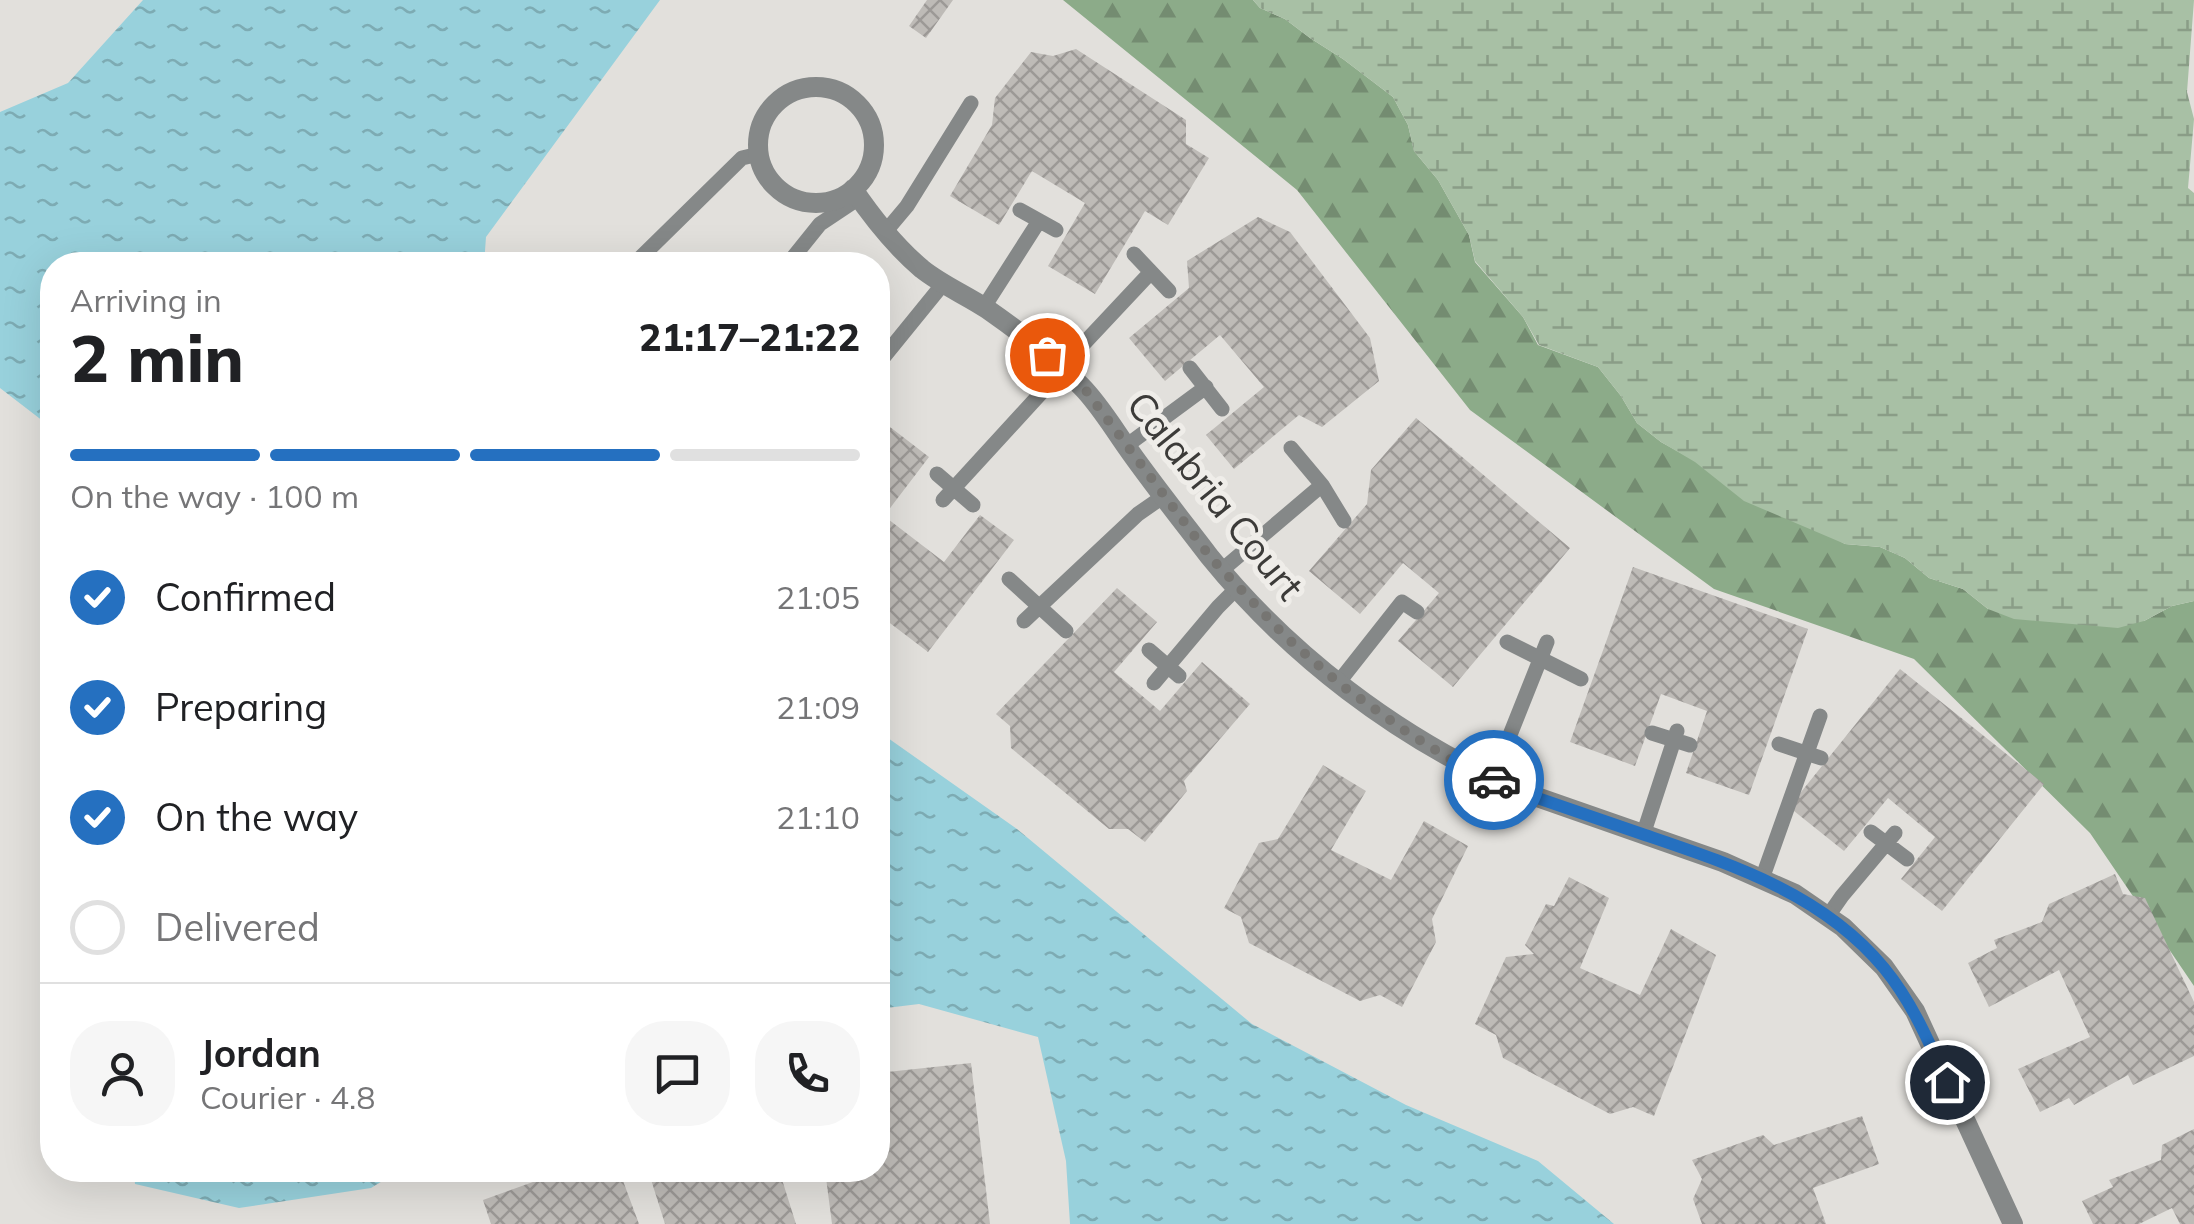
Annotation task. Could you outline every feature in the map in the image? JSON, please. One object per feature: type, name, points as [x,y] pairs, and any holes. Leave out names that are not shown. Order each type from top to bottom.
[{"type":"street","points":[[831,88],[848,96],[863,110],[872,128],[874,148],[870,167],[856,193],[824,203],[804,202],[785,194],[771,182],[759,154],[759,130],[767,113],[795,90],[831,88]]},
{"type":"street","name":"Calabria Court","points":[[856,193],[904,252],[943,284],[1030,340],[1084,388],[1222,570],[1287,638],[1338,682],[1404,730],[1492,780],[1723,862],[1795,894],[1843,927],[1884,967],[1914,1011],[2013,1224]]},
{"type":"lane","points":[[886,231],[907,206],[971,103]]},
{"type":"lane","points":[[646,252],[742,158],[759,154]]},
{"type":"lane","points":[[797,252],[820,224],[856,193]]},
{"type":"lane","points":[[1020,210],[1056,230]]},
{"type":"lane","points":[[984,308],[1040,221]]},
{"type":"lane","points":[[1134,254],[1169,291]]},
{"type":"lane","points":[[948,494],[1151,272]]},
{"type":"lane","points":[[890,349],[943,284]]},
{"type":"lane","points":[[1190,368],[1222,409]]},
{"type":"lane","points":[[1126,446],[1206,386]]},
{"type":"lane","points":[[1291,448],[1322,485],[1344,521]]},
{"type":"lane","points":[[936,474],[948,494],[973,505]]},
{"type":"lane","points":[[1222,570],[1322,485]]},
{"type":"lane","points":[[1024,621],[1138,514],[1164,496]]},
{"type":"lane","points":[[1009,579],[1066,631]]},
{"type":"lane","points":[[1154,683],[1173,671],[1218,607],[1238,588]]},
{"type":"lane","points":[[1388,590],[1417,612]]},
{"type":"lane","points":[[1338,682],[1402,602]]},
{"type":"lane","points":[[1506,642],[1581,680]]},
{"type":"lane","points":[[1492,780],[1547,642]]},
{"type":"lane","points":[[1149,650],[1173,671]]},
{"type":"lane","points":[[1762,879],[1814,756],[1820,716]]},
{"type":"lane","points":[[1643,835],[1681,738],[1652,732]]},
{"type":"lane","points":[[1779,744],[1814,756]]},
{"type":"lane","points":[[1872,832],[1891,838],[1907,859]]},
{"type":"lane","points":[[1828,916],[1891,838]]},
{"type":"green space","points":[[1063,0],[1253,0],[1343,59],[1393,97],[1408,125],[1414,151],[1438,180],[1469,235],[1475,262],[1523,317],[1538,345],[1598,367],[1637,423],[1661,442],[1845,544],[1880,547],[1905,558],[1929,578],[1963,589],[1988,609],[2144,621],[2172,606],[2194,601],[2194,986],[2090,833],[1914,659],[1714,589],[1470,410],[1297,190]]},
{"type":"green space","points":[[1253,0],[2194,0],[2187,92],[2194,119],[2188,188],[2194,193],[2194,601],[2118,628],[2014,619],[1988,609],[1963,589],[1929,578],[1905,558],[1880,547],[1845,544],[1744,501],[1637,423],[1598,367],[1539,345],[1523,317],[1475,261],[1469,235],[1438,180],[1414,151],[1408,125],[1393,97]]},
{"type":"water","points":[[143,0],[660,0],[486,237],[485,252],[40,252],[40,419],[0,388],[0,112],[68,83]]},
{"type":"water","points":[[890,739],[1017,829],[1252,1024],[1406,1105],[1538,1161],[1614,1224],[1070,1224],[1066,1161],[1038,1037],[919,1004],[890,1008]]},
{"type":"water","points":[[381,1182],[371,1188],[239,1208],[135,1184]]},
{"type":"building","points":[[927,0],[953,0],[926,38],[909,26]]},
{"type":"building","points":[[1076,49],[1186,120],[1186,144],[1209,158],[1168,225],[1145,211],[1095,294],[1048,266],[1085,203],[1032,171],[999,225],[950,196],[992,125],[995,98],[1031,52],[1053,56]]},
{"type":"building","points":[[1258,217],[1290,232],[1370,338],[1379,381],[1322,427],[1299,415],[1234,469],[1206,435],[1264,387],[1220,335],[1165,381],[1129,338],[1189,288],[1187,261]]},
{"type":"building","points":[[1416,418],[1570,548],[1453,687],[1398,641],[1439,593],[1403,563],[1360,614],[1309,571],[1367,504],[1371,470]]},
{"type":"building","points":[[890,427],[929,457],[890,508]]},
{"type":"building","points":[[980,515],[1014,540],[928,652],[890,623],[890,521],[944,562]]},
{"type":"building","points":[[1633,567],[1808,629],[1749,795],[1686,773],[1707,711],[1661,694],[1635,766],[1570,742]]},
{"type":"building","points":[[1117,588],[1157,622],[1114,672],[1160,711],[1202,662],[1250,704],[1184,781],[1187,791],[1145,842],[1128,829],[1109,829],[1011,748],[1010,726],[996,714]]},
{"type":"building","points":[[1900,669],[2044,784],[1942,911],[1901,879],[1935,837],[1888,798],[1844,851],[1789,807]]},
{"type":"building","points":[[1323,765],[1366,791],[1331,850],[1391,880],[1424,821],[1468,846],[1432,919],[1436,942],[1402,1007],[1380,995],[1360,1001],[1249,943],[1241,917],[1224,908],[1259,843],[1278,839]]},
{"type":"building","points":[[2115,874],[2123,894],[2145,898],[2194,1002],[2194,1056],[2133,1085],[2128,1075],[2074,1105],[2069,1098],[2040,1112],[2018,1069],[2090,1037],[2059,970],[1989,1007],[1968,963],[1997,948],[1994,940],[2042,922],[2049,904]]},
{"type":"building","points":[[1569,877],[1609,898],[1580,968],[1640,995],[1671,929],[1716,955],[1654,1116],[1633,1107],[1610,1114],[1503,1058],[1496,1035],[1475,1024],[1506,957],[1534,954],[1525,945],[1546,904],[1554,906]]},
{"type":"building","points":[[971,1063],[990,1224],[832,1224],[827,1182],[890,1182],[890,1072]]},
{"type":"building","points":[[1862,1116],[1879,1164],[1813,1188],[1826,1224],[1702,1224],[1693,1199],[1702,1179],[1692,1160],[1763,1135],[1774,1145]]},
{"type":"building","points":[[2194,1129],[2194,1224],[2180,1224],[2172,1208],[2139,1224],[2093,1224],[2082,1201],[2113,1187],[2109,1180],[2161,1160],[2162,1145]]},
{"type":"building","points":[[533,1182],[623,1182],[639,1224],[491,1224],[483,1200]]},
{"type":"building","points":[[652,1182],[783,1182],[796,1224],[665,1224]]},
{"type":"way so far","points":[[1047,355],[1084,388],[1211,558],[1287,638],[1341,685],[1404,730],[1448,758],[1494,780]]},
{"type":"route","points":[[1494,780],[1723,862],[1795,894],[1843,927],[1884,967],[1914,1011],[1947,1082]]}]
